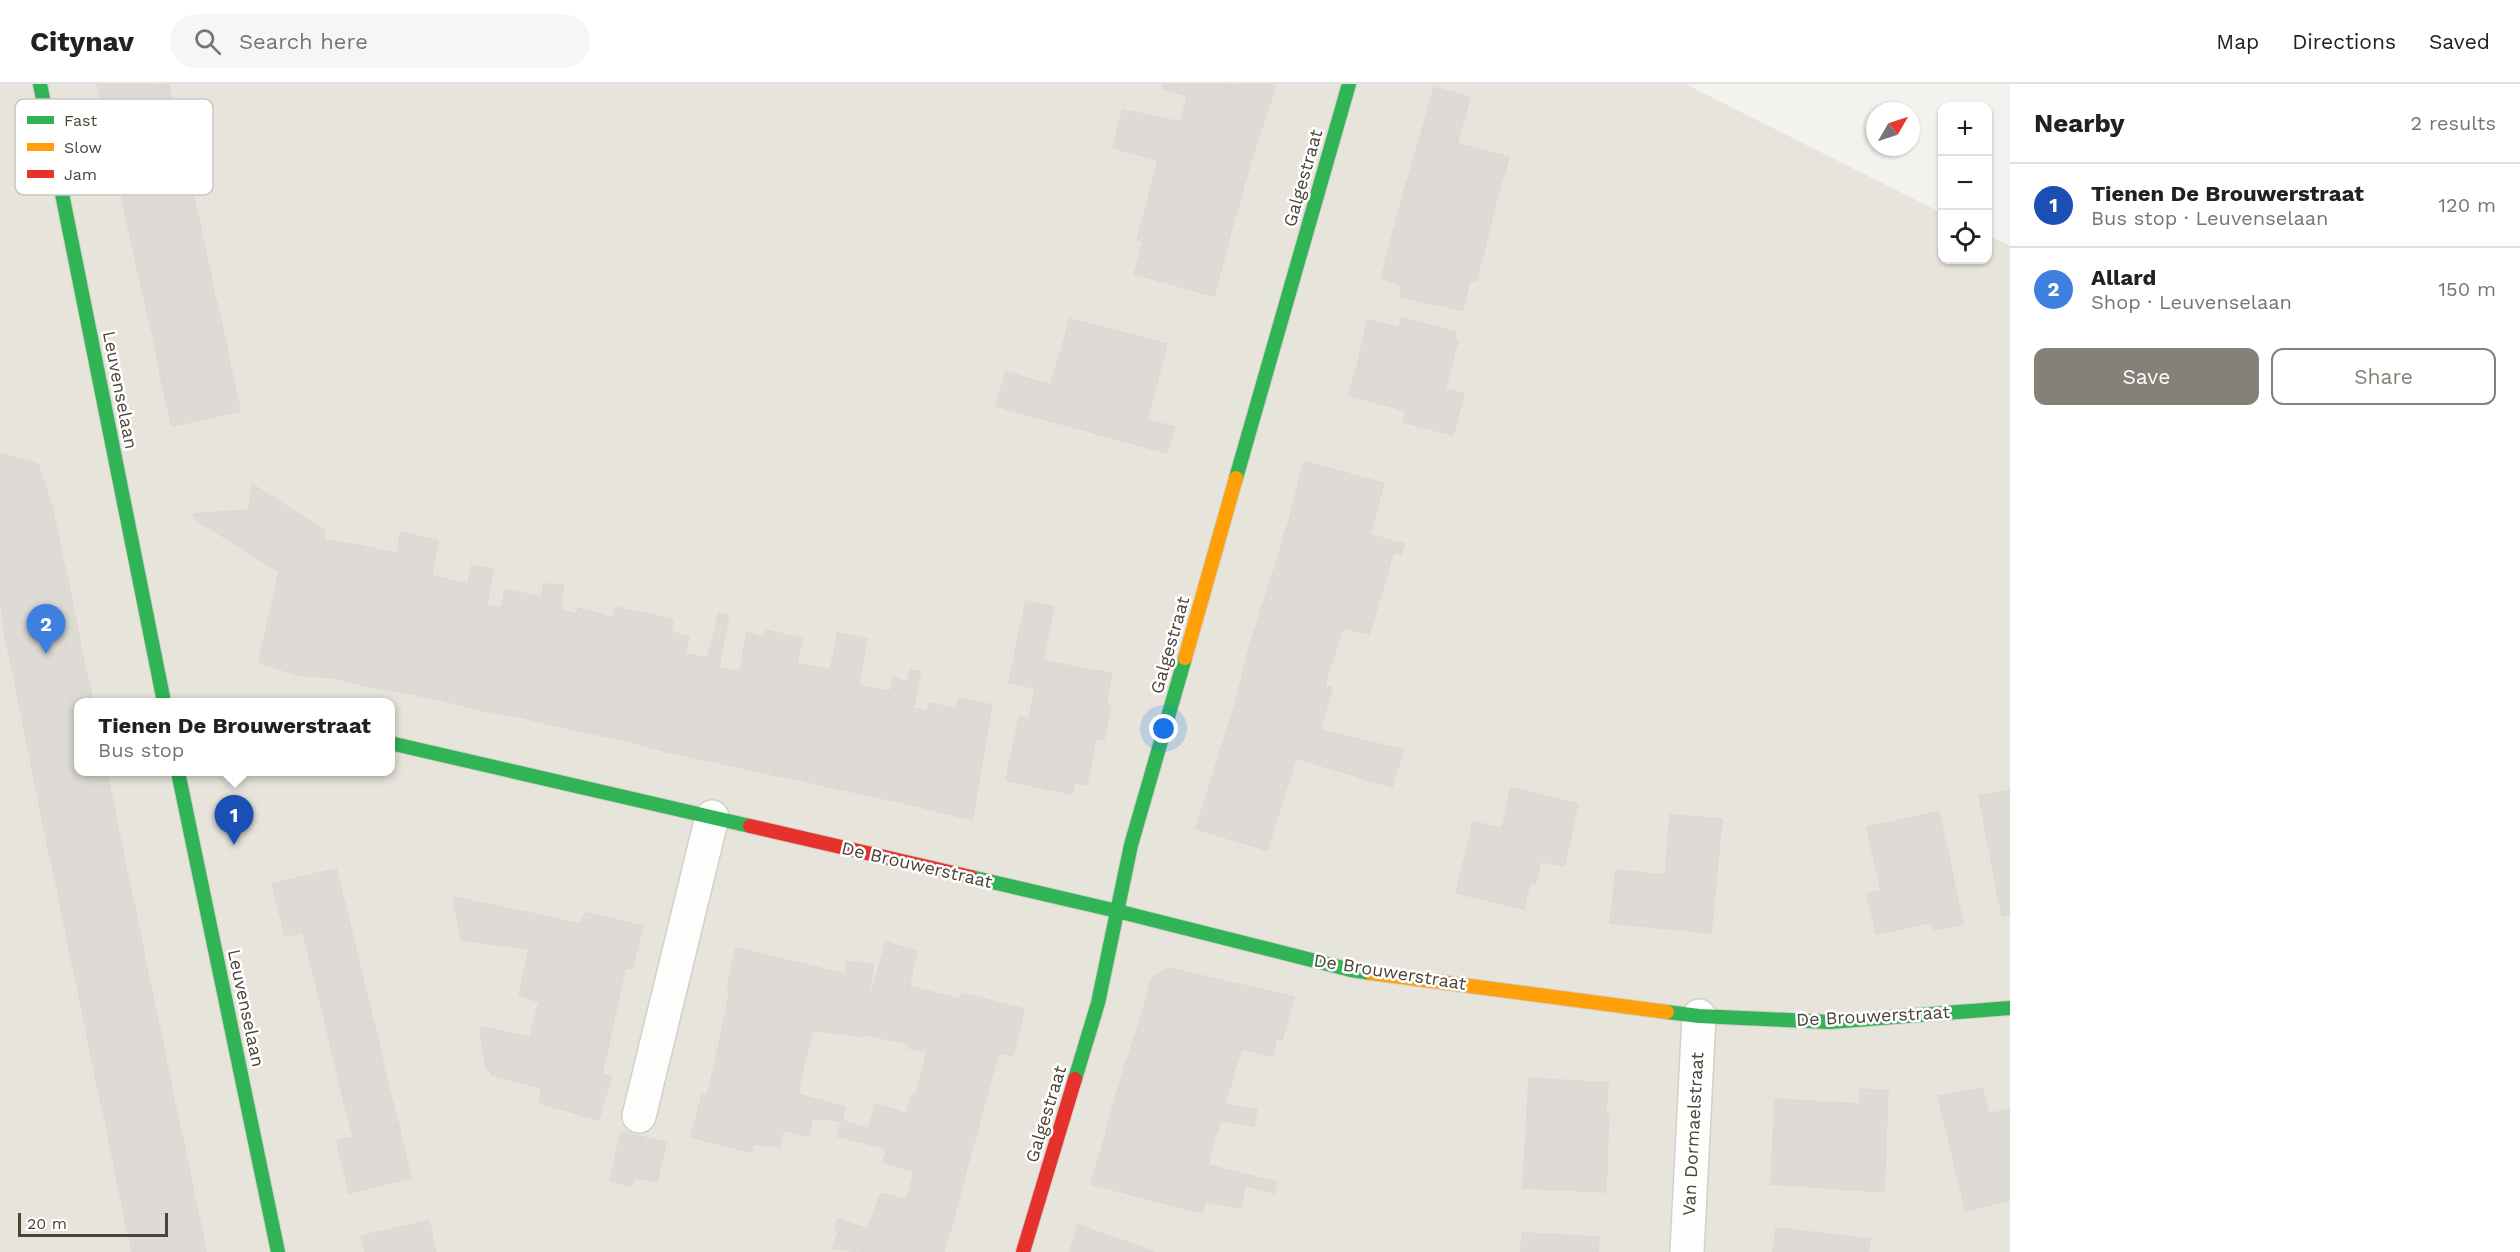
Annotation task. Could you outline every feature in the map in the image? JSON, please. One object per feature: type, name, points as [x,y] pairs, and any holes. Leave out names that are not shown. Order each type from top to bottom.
[{"type":"street","name":"Leuvenselaan","points":[[40,84],[43,99]]},
{"type":"street","name":"Galgestraat","points":[[1023,1252],[1098,1003],[1131,845],[1348,84]]},
{"type":"street","name":"Leuvenselaan","points":[[62,195],[163,698]]},
{"type":"street","name":"De Brouwerstraat","points":[[395,744],[1117,910],[1351,970],[1699,1016],[1830,1022],[2010,1008]]},
{"type":"street","name":"Leuvenselaan","points":[[179,776],[278,1252]]},
{"type":"street","points":[[639,1116],[712,817]]},
{"type":"street","name":"Van Dormaelstraat","points":[[1687,1252],[1699,1016]]},
{"type":"shaded area","points":[[0,84],[1685,84],[1938,211],[1938,264],[1992,264],[1992,237],[2010,246],[2010,1252],[0,1252]]},
{"type":"building","points":[[97,84],[169,84],[169,86],[110,99],[101,99]]},
{"type":"building","points":[[1164,84],[1220,84],[1272,98],[1258,138],[1181,122],[1187,96],[1163,89]]},
{"type":"building","points":[[1220,84],[1275,84],[1272,98]]},
{"type":"building","points":[[169,86],[172,99],[110,99]]},
{"type":"building","points":[[1434,87],[1470,97],[1457,144],[1421,134]]},
{"type":"building","points":[[1123,110],[1258,138],[1245,182],[1113,148]]},
{"type":"building","points":[[1421,134],[1509,157],[1495,205],[1407,182]]},
{"type":"building","points":[[1158,161],[1245,182],[1229,239],[1144,216]]},
{"type":"building","points":[[1407,182],[1495,205],[1484,251],[1393,231]]},
{"type":"building","points":[[193,195],[201,230],[132,245],[122,197]]},
{"type":"building","points":[[1144,216],[1229,239],[1214,296],[1134,274],[1143,241],[1137,240]]},
{"type":"building","points":[[201,230],[211,278],[143,293],[132,245]]},
{"type":"building","points":[[1393,231],[1484,251],[1476,281],[1470,280],[1462,310],[1401,297],[1401,285],[1381,278]]},
{"type":"building","points":[[211,278],[222,326],[154,341],[143,293]]},
{"type":"building","points":[[1401,318],[1456,332],[1454,339],[1458,340],[1445,390],[1357,367],[1368,320],[1399,328]]},
{"type":"building","points":[[1070,319],[1167,344],[1147,420],[1175,427],[1167,453],[996,406],[1006,372],[1051,385]]},
{"type":"building","points":[[222,326],[230,363],[161,378],[154,341]]},
{"type":"building","points":[[230,363],[240,411],[172,426],[161,378]]},
{"type":"building","points":[[1357,367],[1464,394],[1453,435],[1403,422],[1406,411],[1348,395]]},
{"type":"building","points":[[0,454],[38,464],[52,506],[0,516]]},
{"type":"building","points":[[1304,462],[1384,483],[1370,534],[1291,513]]},
{"type":"building","points":[[252,484],[325,531],[316,577],[279,572],[195,519],[192,514],[249,510]]},
{"type":"building","points":[[52,506],[60,546],[0,559],[0,516]]},
{"type":"building","points":[[1291,513],[1404,544],[1401,554],[1393,553],[1384,585],[1278,558]]},
{"type":"building","points":[[401,532],[438,541],[410,694],[370,687]]},
{"type":"building","points":[[324,539],[361,546],[335,678],[299,675]]},
{"type":"building","points":[[60,546],[69,586],[0,600],[0,559]]},
{"type":"building","points":[[361,546],[397,553],[370,687],[335,678]]},
{"type":"building","points":[[1278,558],[1384,585],[1369,634],[1262,607]]},
{"type":"building","points":[[472,565],[493,569],[487,606],[502,608],[481,710],[446,701]]},
{"type":"building","points":[[279,572],[316,577],[299,675],[259,663]]},
{"type":"building","points":[[433,576],[468,584],[446,701],[410,694]]},
{"type":"building","points":[[544,584],[563,585],[561,610],[577,614],[556,726],[520,717]]},
{"type":"building","points":[[69,586],[77,627],[6,641],[0,600]]},
{"type":"building","points":[[505,590],[543,597],[520,717],[481,710]]},
{"type":"building","points":[[1026,601],[1054,607],[1043,660],[1070,666],[1047,789],[1006,780],[1019,717],[1029,719],[1035,688],[1009,682]]},
{"type":"building","points":[[615,607],[653,615],[628,741],[594,734]]},
{"type":"building","points":[[1262,607],[1343,628],[1327,677],[1247,656]]},
{"type":"building","points":[[578,608],[613,618],[594,734],[556,726]]},
{"type":"building","points":[[719,614],[729,615],[701,759],[663,751],[687,654],[708,658]]},
{"type":"building","points":[[653,615],[673,620],[671,632],[689,637],[663,751],[628,741]]},
{"type":"building","points":[[77,627],[85,667],[15,681],[6,641]]},
{"type":"building","points":[[766,630],[802,639],[774,775],[738,767]]},
{"type":"building","points":[[747,632],[765,639],[738,767],[701,759],[719,668],[740,671]]},
{"type":"building","points":[[838,633],[867,639],[838,789],[806,781]]},
{"type":"building","points":[[1247,656],[1327,677],[1325,687],[1332,687],[1321,729],[1234,708]]},
{"type":"building","points":[[797,663],[829,670],[806,781],[774,775]]},
{"type":"building","points":[[1070,666],[1112,673],[1106,704],[1111,705],[1104,739],[1096,738],[1087,785],[1074,783],[1072,794],[1047,789]]},
{"type":"building","points":[[85,667],[92,698],[74,698],[74,711],[23,722],[15,681]]},
{"type":"building","points":[[911,670],[921,672],[913,708],[927,712],[929,703],[956,709],[933,810],[869,795],[893,678],[908,682]]},
{"type":"building","points":[[858,685],[890,692],[869,795],[838,789]]},
{"type":"building","points":[[959,698],[992,705],[972,820],[933,810]]},
{"type":"building","points":[[1234,708],[1403,750],[1392,787],[1296,758],[1267,850],[1196,829]]},
{"type":"building","points":[[74,711],[74,753],[31,762],[23,722]]},
{"type":"building","points":[[74,753],[74,776],[108,776],[110,787],[39,802],[31,762]]},
{"type":"building","points":[[110,787],[118,828],[47,842],[39,802]]},
{"type":"building","points":[[1511,788],[1578,804],[1564,866],[1541,861],[1535,884],[1530,883],[1524,909],[1456,893],[1473,822],[1502,828]]},
{"type":"building","points":[[2010,790],[2010,914],[2002,916],[1979,796]]},
{"type":"building","points":[[1939,812],[1963,924],[1934,930],[1932,922],[1876,934],[1867,894],[1881,891],[1867,827]]},
{"type":"building","points":[[1670,815],[1722,819],[1711,933],[1610,923],[1616,870],[1665,875]]},
{"type":"building","points":[[118,828],[126,868],[56,882],[47,842]]},
{"type":"building","points":[[126,868],[135,908],[64,923],[56,882]]},
{"type":"building","points":[[336,869],[349,920],[285,936],[272,884]]},
{"type":"building","points":[[453,897],[581,924],[585,913],[643,926],[632,969],[529,949],[461,940]]},
{"type":"building","points":[[135,908],[143,949],[72,963],[64,923]]},
{"type":"building","points":[[349,920],[361,972],[316,983],[303,932]]},
{"type":"building","points":[[886,942],[917,951],[900,1027],[864,1019]]},
{"type":"building","points":[[736,948],[845,974],[848,961],[874,965],[864,1019],[727,989]]},
{"type":"building","points":[[143,949],[151,989],[81,1003],[72,963]]},
{"type":"building","points":[[529,949],[625,968],[614,1020],[519,995]]},
{"type":"building","points":[[1168,968],[1294,997],[1282,1040],[1145,1004],[1152,978]]},
{"type":"building","points":[[361,972],[374,1023],[328,1034],[316,983]]},
{"type":"building","points":[[909,986],[959,999],[962,993],[1024,1009],[1013,1056],[900,1027]]},
{"type":"building","points":[[151,989],[160,1029],[89,1044],[81,1003]]},
{"type":"building","points":[[730,991],[864,1019],[862,1037],[813,1030],[805,1060],[719,1045]]},
{"type":"building","points":[[539,1002],[614,1020],[602,1074],[482,1046],[480,1027],[530,1037]]},
{"type":"building","points":[[1145,1004],[1276,1039],[1273,1056],[1242,1049],[1235,1069],[1134,1039]]},
{"type":"building","points":[[864,1019],[999,1052],[984,1105],[919,1086],[927,1051],[908,1048],[910,1044],[862,1034]]},
{"type":"building","points":[[374,1023],[386,1075],[340,1086],[328,1034]]},
{"type":"building","points":[[160,1029],[168,1070],[97,1084],[89,1044]]},
{"type":"building","points":[[1134,1039],[1235,1069],[1225,1104],[1122,1075]]},
{"type":"building","points":[[719,1045],[805,1060],[798,1094],[845,1107],[842,1121],[812,1118],[707,1096]]},
{"type":"building","points":[[482,1046],[611,1076],[599,1120],[539,1103],[542,1088],[491,1075],[491,1071],[487,1069]]},
{"type":"building","points":[[168,1070],[176,1110],[106,1124],[97,1084]]},
{"type":"building","points":[[386,1075],[399,1126],[353,1137],[340,1086]]},
{"type":"building","points":[[1122,1075],[1225,1104],[1257,1110],[1254,1126],[1221,1120],[1214,1140],[1112,1110]]},
{"type":"building","points":[[1529,1078],[1608,1083],[1606,1114],[1609,1114],[1608,1137],[1526,1133]]},
{"type":"building","points":[[919,1086],[984,1105],[970,1157],[869,1128],[875,1104],[907,1114],[912,1094],[916,1094]]},
{"type":"building","points":[[1982,1088],[1988,1114],[2010,1109],[2010,1200],[1966,1211],[1938,1096]]},
{"type":"building","points":[[1860,1089],[1888,1091],[1884,1192],[1771,1184],[1775,1099],[1860,1104]]},
{"type":"building","points":[[702,1095],[812,1118],[808,1136],[783,1130],[780,1147],[754,1144],[751,1152],[691,1137]]},
{"type":"building","points":[[176,1110],[185,1150],[114,1165],[106,1124]]},
{"type":"building","points":[[1112,1110],[1214,1140],[1208,1165],[1277,1182],[1274,1193],[1102,1147]]},
{"type":"building","points":[[842,1121],[970,1157],[955,1213],[907,1199],[914,1171],[883,1162],[887,1149],[837,1136]]},
{"type":"building","points":[[399,1126],[411,1178],[349,1193],[337,1141]]},
{"type":"building","points":[[621,1132],[642,1137],[632,1186],[610,1181]]},
{"type":"building","points":[[1526,1133],[1608,1137],[1606,1192],[1523,1188]]},
{"type":"building","points":[[642,1137],[666,1142],[657,1182],[634,1178]]},
{"type":"building","points":[[1102,1147],[1245,1186],[1240,1208],[1205,1201],[1202,1213],[1091,1184]]},
{"type":"building","points":[[185,1150],[193,1190],[122,1205],[114,1165]]},
{"type":"building","points":[[193,1190],[202,1231],[131,1245],[122,1205]]},
{"type":"building","points":[[881,1193],[955,1213],[944,1252],[912,1252],[835,1230],[837,1219],[868,1229]]},
{"type":"building","points":[[429,1221],[436,1252],[365,1252],[361,1236]]},
{"type":"building","points":[[1078,1225],[1155,1252],[1070,1252]]},
{"type":"building","points":[[1776,1228],[1870,1239],[1868,1252],[1773,1252]]},
{"type":"building","points":[[202,1231],[206,1252],[132,1252],[131,1245]]},
{"type":"building","points":[[838,1232],[912,1252],[859,1252],[860,1247],[858,1246],[856,1252],[833,1248]]},
{"type":"building","points":[[1522,1233],[1599,1237],[1598,1252],[1521,1252]]},
{"type":"traffic: fast","points":[[40,84],[43,99]]},
{"type":"traffic: fast","points":[[1236,478],[1349,84]]},
{"type":"traffic: fast","points":[[62,195],[163,698]]},
{"type":"traffic: fast","points":[[1075,1079],[1098,1003],[1131,845],[1185,658]]},
{"type":"traffic: fast","points":[[395,744],[750,826]]},
{"type":"traffic: fast","points":[[179,776],[278,1252]]},
{"type":"traffic: fast","points":[[971,877],[1371,973]]},
{"type":"traffic: fast","points":[[1667,1012],[1699,1016],[1830,1022],[2010,1008]]},
{"type":"traffic: slow","points":[[1185,658],[1236,478]]},
{"type":"traffic: slow","points":[[1371,973],[1667,1012]]},
{"type":"traffic: jam","points":[[750,826],[971,877]]},
{"type":"traffic: jam","points":[[1023,1252],[1075,1079]]},
{"type":"place","name":"Allard","points":[[46,654]]},
{"type":"place","name":"Tienen De Brouwerstraat","points":[[234,845]]}]
